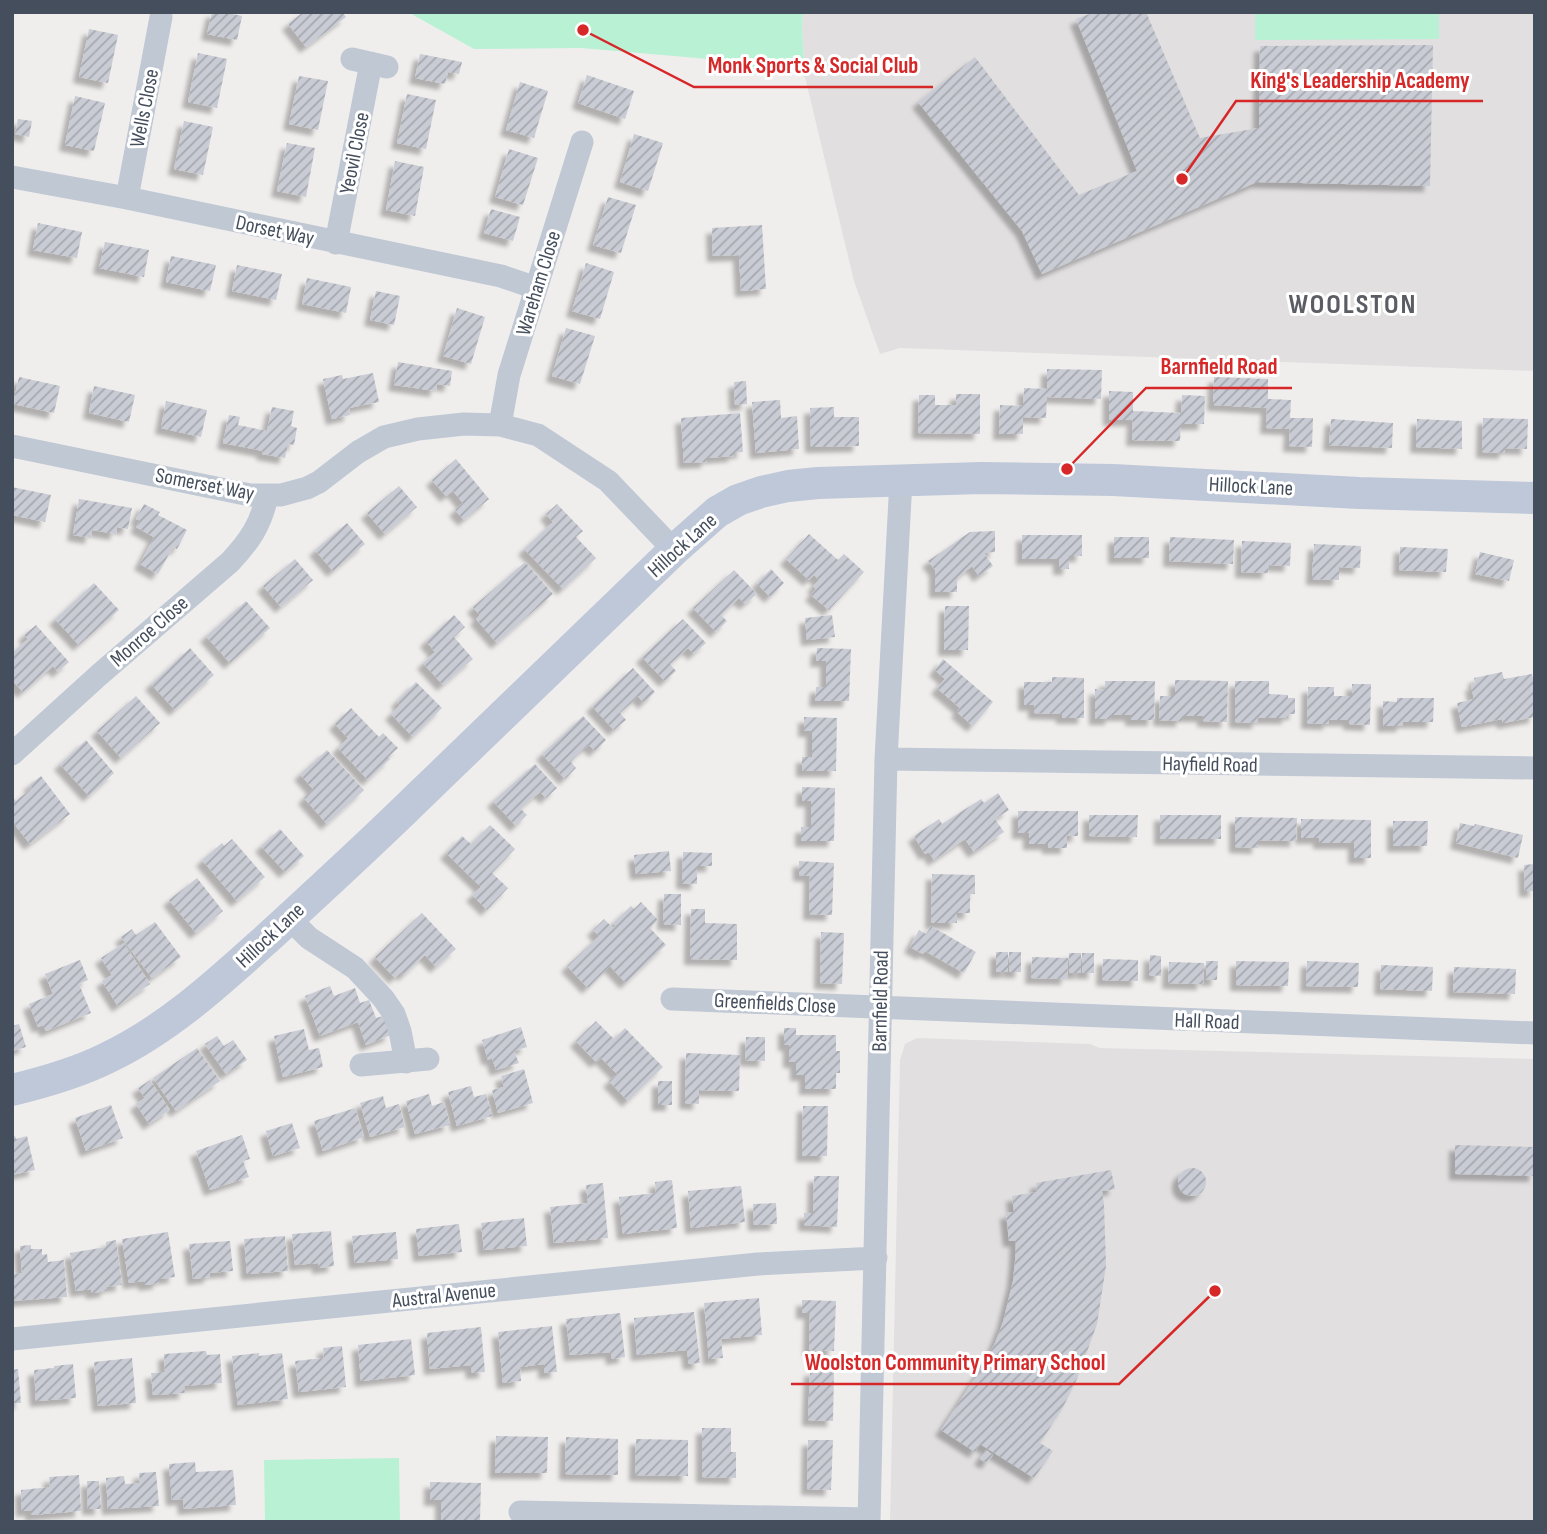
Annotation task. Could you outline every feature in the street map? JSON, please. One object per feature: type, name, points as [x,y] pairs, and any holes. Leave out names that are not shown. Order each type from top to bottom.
[{"type":"street","name":"Wells Close","points":[[127,198],[161,17]]},
{"type":"street","name":"Yeovil Close","points":[[336,243],[370,63]]},
{"type":"street","name":"Wareham Close","points":[[500,425],[509,375],[583,142]]},
{"type":"street","name":"Dorset Way","points":[[12,177],[127,198],[501,276],[536,288]]},
{"type":"street","name":"Somerset Way","points":[[12,446],[250,495],[267,496],[295,493],[319,482],[358,452],[384,437],[453,425],[500,425],[538,435],[608,481],[674,550]]},
{"type":"street","name":"Hillock Lane","points":[[12,1090],[46,1082],[107,1059],[168,1023],[194,1002],[383,831],[674,550],[717,512],[738,500],[788,486],[818,483],[981,478],[1113,480],[1359,493],[1535,498]]},
{"type":"street","name":"Barnfield Road","points":[[869,1520],[886,760],[901,480]]},
{"type":"street","name":"Monroe Close","points":[[12,754],[230,562],[254,532],[267,496]]},
{"type":"street","name":"Hayfield Road","points":[[886,760],[1535,768]]},
{"type":"street","points":[[289,918],[309,939],[355,968],[383,998],[417,1060],[361,1065]]},
{"type":"street","name":"Greenfields Close","points":[[672,999],[879,1008]]},
{"type":"street","name":"Hall Road","points":[[879,1008],[1535,1033]]},
{"type":"street","name":"Austral Avenue","points":[[12,1339],[758,1264],[876,1258]]},
{"type":"street","points":[[520,1512],[869,1520]]},
{"type":"shaded area","points":[[803,12],[1535,12],[1535,371],[900,348],[880,354],[854,281],[805,77]]},
{"type":"shaded area","points":[[917,1038],[1090,1044],[1100,1048],[1535,1059],[1535,1522],[890,1522],[900,1060],[905,1044]]},
{"type":"green space","points":[[408,12],[803,12],[805,77],[798,73],[745,75],[720,60],[581,48],[474,49]]},
{"type":"green space","points":[[1255,12],[1439,12],[1439,39],[1255,40]]},
{"type":"green space","points":[[399,1458],[400,1522],[265,1522],[264,1460]]},
{"type":"building","points":[[212,12],[242,16],[237,40],[207,34]]},
{"type":"building","points":[[303,12],[342,12],[346,17],[306,47],[288,24]]},
{"type":"building","points":[[1095,12],[1146,12],[1200,138],[1259,128],[1260,46],[1433,45],[1430,186],[1257,182],[1042,274],[1022,231],[918,102],[975,57],[1079,195],[1137,171],[1076,19]]},
{"type":"building","points":[[89,29],[118,35],[108,83],[79,77]]},
{"type":"building","points":[[198,53],[227,59],[217,108],[188,102]]},
{"type":"building","points":[[420,54],[462,62],[459,74],[448,72],[445,84],[415,78]]},
{"type":"building","points":[[587,75],[634,91],[625,119],[578,103]]},
{"type":"building","points":[[299,76],[328,81],[318,130],[289,124]]},
{"type":"building","points":[[520,82],[548,91],[534,138],[506,130]]},
{"type":"building","points":[[407,94],[436,100],[426,149],[397,143]]},
{"type":"building","points":[[75,96],[105,103],[94,151],[65,145]]},
{"type":"building","points":[[18,119],[32,121],[29,137],[15,134]]},
{"type":"building","points":[[184,121],[213,127],[203,175],[174,169]]},
{"type":"building","points":[[634,134],[663,143],[648,191],[620,182]]},
{"type":"building","points":[[287,143],[315,148],[306,197],[277,191]]},
{"type":"building","points":[[509,149],[538,158],[523,205],[495,197]]},
{"type":"building","points":[[395,161],[424,167],[415,216],[386,210]]},
{"type":"building","points":[[608,197],[636,205],[621,253],[593,245]]},
{"type":"building","points":[[491,209],[520,217],[513,241],[484,233]]},
{"type":"building","points":[[38,223],[82,232],[77,258],[33,250]]},
{"type":"building","points":[[762,225],[766,289],[741,291],[739,255],[713,256],[712,228]]},
{"type":"building","points":[[105,242],[149,250],[144,277],[99,268]]},
{"type":"building","points":[[171,256],[216,265],[210,291],[166,282]]},
{"type":"building","points":[[586,263],[614,272],[600,319],[572,311]]},
{"type":"building","points":[[237,265],[282,274],[276,300],[232,291]]},
{"type":"building","points":[[307,278],[351,287],[346,313],[302,304]]},
{"type":"building","points":[[376,291],[400,296],[394,325],[370,320]]},
{"type":"building","points":[[457,308],[485,317],[471,364],[443,356]]},
{"type":"building","points":[[566,328],[595,336],[580,384],[552,376]]},
{"type":"building","points":[[398,362],[452,371],[450,386],[437,384],[436,391],[394,385]]},
{"type":"building","points":[[1047,369],[1102,370],[1101,399],[1047,397],[1046,418],[1023,417],[1023,434],[999,434],[1000,405],[1023,406],[1024,388],[1047,389]]},
{"type":"building","points":[[373,373],[379,402],[349,408],[350,415],[332,419],[323,379],[342,375],[343,379]]},
{"type":"building","points":[[19,377],[60,386],[54,413],[13,404]]},
{"type":"building","points":[[1214,377],[1268,379],[1268,399],[1291,400],[1290,418],[1313,418],[1312,447],[1289,446],[1290,429],[1266,428],[1267,408],[1213,405]]},
{"type":"building","points":[[746,381],[747,404],[735,405],[734,382]]},
{"type":"building","points":[[94,386],[135,395],[129,422],[89,413]]},
{"type":"building","points":[[1109,391],[1133,392],[1133,411],[1181,413],[1182,395],[1205,396],[1204,424],[1181,424],[1180,441],[1132,440],[1133,420],[1109,420]]},
{"type":"building","points":[[956,394],[980,394],[980,434],[918,433],[919,395],[935,395],[935,405],[956,405]]},
{"type":"building","points":[[780,400],[781,418],[797,416],[799,449],[756,453],[752,402]]},
{"type":"building","points":[[166,401],[207,410],[201,437],[161,428]]},
{"type":"building","points":[[272,407],[294,411],[291,426],[297,428],[294,445],[288,444],[285,458],[223,443],[229,415],[240,417],[238,425],[267,431]]},
{"type":"building","points":[[834,407],[834,417],[859,417],[859,446],[811,447],[810,408]]},
{"type":"building","points":[[740,413],[743,452],[734,453],[734,456],[707,458],[707,462],[684,463],[681,418]]},
{"type":"building","points":[[1483,418],[1528,419],[1527,449],[1505,448],[1505,453],[1482,452]]},
{"type":"building","points":[[1331,419],[1393,423],[1392,448],[1329,445]]},
{"type":"building","points":[[1417,419],[1462,421],[1462,449],[1416,447]]},
{"type":"building","points":[[456,459],[489,499],[464,520],[455,510],[463,503],[453,491],[446,496],[432,480]]},
{"type":"building","points":[[399,486],[417,507],[385,534],[367,513]]},
{"type":"building","points":[[12,487],[51,495],[45,522],[12,515]]},
{"type":"building","points":[[79,499],[132,508],[128,529],[117,527],[116,534],[92,530],[91,538],[73,535]]},
{"type":"building","points":[[144,504],[160,512],[158,515],[187,530],[177,549],[173,547],[158,574],[140,564],[154,537],[136,527],[140,520],[136,519]]},
{"type":"building","points":[[557,504],[583,531],[576,537],[596,558],[563,589],[524,549],[553,522],[546,514]]},
{"type":"building","points":[[347,523],[365,544],[333,571],[315,550]]},
{"type":"building","points":[[995,531],[995,552],[984,553],[993,566],[979,576],[972,566],[957,578],[957,592],[935,592],[935,570],[928,561],[970,532]]},
{"type":"building","points":[[809,534],[838,560],[844,554],[864,572],[829,610],[811,595],[816,589],[813,586],[819,580],[814,575],[809,580],[786,559]]},
{"type":"building","points":[[1022,535],[1082,535],[1082,556],[1069,556],[1069,569],[1059,569],[1059,559],[1022,559]]},
{"type":"building","points":[[1114,537],[1149,537],[1149,558],[1114,558]]},
{"type":"building","points":[[1170,537],[1234,540],[1233,564],[1169,561]]},
{"type":"building","points":[[1242,541],[1291,543],[1290,566],[1269,565],[1268,573],[1241,572]]},
{"type":"building","points":[[1314,544],[1361,546],[1360,568],[1339,567],[1339,580],[1312,579]]},
{"type":"building","points":[[1400,547],[1448,549],[1446,572],[1399,570]]},
{"type":"building","points":[[1480,552],[1514,560],[1509,581],[1475,574]]},
{"type":"building","points":[[295,559],[313,580],[281,607],[263,586]]},
{"type":"building","points":[[525,562],[553,594],[497,643],[476,619],[480,615],[473,607]]},
{"type":"building","points":[[771,569],[784,583],[770,597],[757,583]]},
{"type":"building","points":[[734,570],[757,594],[745,604],[739,598],[721,615],[727,621],[716,632],[693,608]]},
{"type":"building","points":[[94,583],[119,610],[79,645],[55,619]]},
{"type":"building","points":[[246,601],[270,628],[230,663],[206,636]]},
{"type":"building","points":[[945,606],[969,606],[968,650],[944,650]]},
{"type":"building","points":[[454,615],[465,627],[454,637],[473,659],[443,685],[423,663],[435,652],[426,641]]},
{"type":"building","points":[[832,615],[835,637],[807,640],[805,618]]},
{"type":"building","points":[[683,619],[706,643],[694,654],[688,648],[670,664],[676,671],[665,681],[642,657]]},
{"type":"building","points":[[36,625],[69,662],[58,672],[53,666],[23,692],[12,680],[12,653],[28,639],[24,635]]},
{"type":"building","points":[[190,648],[214,675],[175,710],[151,684]]},
{"type":"building","points":[[817,648],[851,649],[849,701],[815,701],[816,687],[826,687],[826,661],[816,661]]},
{"type":"building","points":[[943,659],[993,702],[973,726],[957,712],[960,708],[937,688],[945,679],[935,670]]},
{"type":"building","points":[[633,668],[655,692],[644,703],[638,696],[620,713],[626,720],[614,730],[592,706]]},
{"type":"building","points":[[1502,672],[1504,679],[1532,674],[1535,717],[1503,723],[1502,719],[1462,727],[1457,703],[1474,699],[1471,685],[1475,684],[1474,678]]},
{"type":"building","points":[[1052,677],[1084,678],[1084,718],[1062,718],[1062,714],[1034,713],[1034,705],[1024,705],[1024,682],[1052,682]]},
{"type":"building","points":[[1175,680],[1228,681],[1227,722],[1203,721],[1203,716],[1182,716],[1182,721],[1159,720],[1160,696],[1175,696]]},
{"type":"building","points":[[1105,681],[1155,681],[1154,720],[1131,720],[1131,715],[1111,715],[1111,719],[1095,719],[1095,689],[1105,690]]},
{"type":"building","points":[[1235,681],[1269,681],[1269,694],[1295,698],[1295,714],[1288,714],[1288,718],[1258,718],[1258,723],[1235,722]]},
{"type":"building","points":[[416,682],[442,708],[413,737],[391,714],[400,705],[397,701]]},
{"type":"building","points":[[1352,684],[1371,684],[1370,725],[1349,724],[1349,720],[1329,720],[1329,724],[1307,723],[1308,687],[1334,687],[1334,696],[1352,696]]},
{"type":"building","points":[[136,696],[160,723],[121,758],[97,731]]},
{"type":"building","points":[[1397,698],[1434,698],[1433,722],[1403,722],[1402,726],[1383,726],[1383,701],[1397,702]]},
{"type":"building","points":[[351,708],[379,737],[383,733],[398,748],[368,780],[338,748],[348,738],[335,724]]},
{"type":"building","points":[[583,716],[606,740],[595,751],[589,745],[579,753],[571,762],[576,768],[565,779],[542,754]]},
{"type":"building","points":[[804,717],[837,718],[836,771],[802,771],[802,757],[812,757],[812,731],[804,731]]},
{"type":"building","points":[[86,740],[114,773],[89,796],[60,764]]},
{"type":"building","points":[[327,750],[364,790],[327,824],[304,798],[313,789],[300,774]]},
{"type":"building","points":[[535,764],[557,788],[546,798],[540,792],[530,800],[521,809],[527,815],[516,826],[493,801]]},
{"type":"building","points":[[41,776],[70,814],[30,844],[12,821],[12,796],[16,801],[32,788],[29,785]]},
{"type":"building","points":[[802,787],[835,788],[834,841],[801,841],[801,827],[811,827],[811,801],[802,801]]},
{"type":"building","points":[[998,793],[1009,810],[995,819],[1004,832],[974,852],[965,839],[934,860],[929,852],[925,854],[914,836],[939,819],[942,824],[981,799],[984,803]]},
{"type":"building","points":[[1018,811],[1078,811],[1078,836],[1067,836],[1067,848],[1029,844],[1029,833],[1018,833]]},
{"type":"building","points":[[1089,815],[1138,815],[1137,837],[1089,836]]},
{"type":"building","points":[[1160,815],[1221,815],[1221,839],[1160,839]]},
{"type":"building","points":[[1235,817],[1297,818],[1296,841],[1258,840],[1258,848],[1235,847]]},
{"type":"building","points":[[1301,819],[1371,820],[1371,858],[1354,858],[1354,843],[1319,843],[1319,838],[1301,838]]},
{"type":"building","points":[[1393,821],[1428,821],[1427,846],[1393,846]]},
{"type":"building","points":[[1460,823],[1523,835],[1518,858],[1456,843]]},
{"type":"building","points":[[490,825],[515,849],[492,873],[508,888],[487,910],[472,895],[481,887],[446,853],[462,836],[471,844]]},
{"type":"building","points":[[280,829],[304,856],[285,872],[261,846]]},
{"type":"building","points":[[232,839],[265,877],[237,901],[202,860],[222,843],[224,846]]},
{"type":"building","points":[[669,851],[671,871],[636,874],[634,855]]},
{"type":"building","points":[[683,852],[712,853],[712,866],[697,866],[697,884],[682,883]]},
{"type":"building","points":[[799,861],[834,863],[832,915],[809,914],[810,876],[799,875]]},
{"type":"building","points":[[1535,864],[1535,891],[1525,891],[1524,865]]},
{"type":"building","points":[[932,874],[975,875],[975,894],[970,894],[970,913],[957,913],[957,923],[931,923]]},
{"type":"building","points":[[197,878],[223,911],[196,933],[169,900]]},
{"type":"building","points":[[664,894],[681,894],[681,925],[663,924]]},
{"type":"building","points":[[641,902],[658,920],[650,928],[666,945],[626,983],[610,966],[588,988],[567,966],[599,936],[593,930],[604,919],[613,928],[616,926],[613,923],[631,906],[634,909]]},
{"type":"building","points":[[691,909],[705,909],[705,923],[737,924],[737,960],[690,959]]},
{"type":"building","points":[[422,913],[456,949],[436,967],[425,955],[404,975],[401,972],[395,978],[375,957]]},
{"type":"building","points":[[155,922],[181,957],[152,978],[121,937],[132,929],[136,935]]},
{"type":"building","points":[[931,926],[976,952],[964,973],[925,951],[923,954],[910,947],[919,930],[926,934]]},
{"type":"building","points":[[821,932],[844,933],[842,984],[820,983]]},
{"type":"building","points":[[124,943],[150,984],[118,1006],[102,981],[112,975],[101,958]]},
{"type":"building","points":[[996,952],[1008,952],[1008,972],[996,972]]},
{"type":"building","points":[[1009,952],[1021,952],[1021,972],[1009,972]]},
{"type":"building","points":[[1069,953],[1081,953],[1081,973],[1069,973]]},
{"type":"building","points":[[1082,953],[1094,953],[1094,973],[1082,973]]},
{"type":"building","points":[[1150,955],[1161,956],[1161,976],[1149,975]]},
{"type":"building","points":[[1032,957],[1068,958],[1067,979],[1031,978]]},
{"type":"building","points":[[1103,959],[1138,960],[1138,981],[1102,980]]},
{"type":"building","points":[[80,960],[88,980],[79,984],[91,1013],[46,1031],[43,1025],[38,1027],[29,1004],[53,994],[45,974]]},
{"type":"building","points":[[1206,961],[1218,961],[1217,980],[1206,980]]},
{"type":"building","points":[[1236,961],[1289,962],[1288,986],[1236,985]]},
{"type":"building","points":[[1307,961],[1359,963],[1358,987],[1306,986]]},
{"type":"building","points":[[1169,962],[1204,963],[1203,984],[1168,983]]},
{"type":"building","points":[[1381,965],[1433,967],[1432,991],[1380,989]]},
{"type":"building","points":[[1454,967],[1516,969],[1515,994],[1453,992]]},
{"type":"building","points":[[330,986],[334,996],[355,988],[360,1003],[369,1000],[376,1018],[383,1016],[391,1035],[366,1045],[358,1022],[320,1036],[305,996]]},
{"type":"building","points":[[596,1021],[614,1039],[625,1028],[663,1067],[628,1101],[609,1081],[617,1074],[601,1058],[596,1062],[576,1041]]},
{"type":"building","points":[[19,1024],[26,1047],[12,1051],[12,1026]]},
{"type":"building","points":[[521,1027],[527,1047],[514,1051],[519,1063],[496,1070],[492,1058],[488,1060],[482,1040]]},
{"type":"building","points":[[784,1028],[796,1028],[796,1035],[836,1035],[836,1051],[840,1051],[840,1073],[836,1073],[836,1089],[805,1089],[805,1075],[796,1075],[796,1062],[789,1062],[789,1045],[784,1045]]},
{"type":"building","points":[[304,1029],[309,1050],[319,1048],[323,1067],[283,1077],[274,1036]]},
{"type":"building","points":[[217,1036],[224,1046],[233,1040],[247,1060],[226,1074],[205,1044]]},
{"type":"building","points":[[746,1037],[765,1037],[765,1061],[745,1060]]},
{"type":"building","points":[[197,1048],[220,1081],[176,1111],[153,1078]]},
{"type":"building","points":[[686,1053],[740,1055],[739,1091],[699,1090],[699,1104],[685,1103]]},
{"type":"building","points":[[524,1069],[533,1103],[498,1113],[492,1090],[504,1087],[501,1076]]},
{"type":"building","points":[[150,1080],[170,1110],[149,1124],[136,1104],[145,1098],[138,1088]]},
{"type":"building","points":[[658,1081],[672,1081],[672,1105],[658,1105]]},
{"type":"building","points":[[471,1086],[474,1097],[486,1094],[492,1116],[457,1126],[448,1092]]},
{"type":"building","points":[[429,1094],[432,1106],[444,1102],[450,1125],[415,1134],[406,1101]]},
{"type":"building","points":[[383,1096],[386,1108],[399,1104],[405,1127],[370,1137],[360,1103]]},
{"type":"building","points":[[111,1105],[123,1138],[86,1151],[75,1118]]},
{"type":"building","points":[[803,1106],[828,1106],[827,1156],[802,1156]]},
{"type":"building","points":[[355,1108],[364,1137],[323,1151],[314,1121]]},
{"type":"building","points":[[292,1123],[300,1148],[273,1156],[266,1131]]},
{"type":"building","points":[[242,1135],[250,1159],[243,1161],[249,1177],[210,1190],[196,1151]]},
{"type":"building","points":[[15,1136],[16,1139],[27,1136],[35,1170],[12,1175],[12,1137]]},
{"type":"building","points":[[1455,1145],[1535,1147],[1535,1176],[1455,1174]]},
{"type":"building","points":[[1192,1168],[1202,1172],[1206,1182],[1202,1192],[1192,1196],[1182,1192],[1178,1182],[1182,1172]]},
{"type":"building","points":[[1111,1170],[1115,1189],[1102,1191],[1106,1266],[1097,1324],[1077,1379],[1040,1443],[1053,1451],[1034,1478],[980,1444],[975,1452],[941,1430],[982,1367],[1003,1322],[1015,1261],[1016,1241],[1009,1241],[1006,1213],[1014,1212],[1012,1196],[1037,1192],[1036,1183]]},
{"type":"building","points":[[814,1176],[839,1176],[837,1227],[804,1225],[804,1213],[813,1213]]},
{"type":"building","points":[[672,1180],[677,1228],[623,1234],[619,1197],[656,1193],[655,1182]]},
{"type":"building","points":[[603,1183],[608,1238],[554,1243],[550,1207],[588,1203],[586,1185]]},
{"type":"building","points":[[741,1186],[745,1222],[691,1228],[688,1191]]},
{"type":"building","points":[[776,1203],[777,1224],[754,1225],[753,1204]]},
{"type":"building","points":[[524,1218],[527,1246],[484,1250],[481,1223]]},
{"type":"building","points":[[459,1224],[462,1252],[419,1256],[416,1229]]},
{"type":"building","points":[[331,1231],[334,1266],[318,1268],[318,1263],[295,1265],[292,1234]]},
{"type":"building","points":[[168,1232],[175,1277],[144,1285],[144,1281],[129,1283],[122,1239]]},
{"type":"building","points":[[396,1232],[398,1259],[355,1263],[352,1236]]},
{"type":"building","points":[[285,1236],[288,1271],[247,1274],[244,1239]]},
{"type":"building","points":[[116,1240],[122,1285],[106,1287],[107,1291],[92,1293],[91,1289],[76,1291],[70,1253],[106,1247],[106,1242]]},
{"type":"building","points":[[230,1241],[233,1271],[210,1273],[210,1277],[193,1279],[189,1244]]},
{"type":"building","points":[[31,1245],[31,1249],[42,1249],[42,1255],[47,1254],[48,1262],[64,1260],[67,1297],[12,1301],[12,1274],[22,1273],[20,1246]]},
{"type":"building","points":[[759,1298],[762,1335],[721,1339],[723,1358],[709,1359],[704,1303]]},
{"type":"building","points":[[802,1300],[836,1301],[834,1351],[809,1350],[810,1313],[802,1313]]},
{"type":"building","points":[[694,1312],[700,1363],[689,1364],[687,1350],[637,1355],[634,1318]]},
{"type":"building","points":[[620,1313],[625,1357],[612,1359],[611,1352],[570,1355],[566,1319]]},
{"type":"building","points":[[552,1326],[557,1372],[544,1373],[544,1364],[520,1367],[521,1381],[503,1383],[498,1332]]},
{"type":"building","points":[[481,1327],[485,1372],[472,1373],[471,1365],[430,1369],[427,1333]]},
{"type":"building","points":[[411,1339],[415,1375],[361,1381],[358,1345]]},
{"type":"building","points":[[342,1346],[346,1387],[299,1392],[295,1361],[324,1358],[323,1348]]},
{"type":"building","points":[[206,1351],[207,1355],[220,1354],[222,1383],[184,1386],[185,1393],[153,1395],[151,1373],[165,1372],[164,1354]]},
{"type":"building","points":[[259,1353],[259,1356],[282,1353],[288,1399],[238,1405],[232,1356]]},
{"type":"building","points":[[132,1358],[136,1403],[98,1406],[94,1362]]},
{"type":"building","points":[[73,1364],[76,1398],[36,1401],[34,1370]]},
{"type":"building","points":[[18,1369],[21,1403],[12,1403],[12,1370]]},
{"type":"building","points":[[810,1370],[834,1371],[833,1421],[808,1420]]},
{"type":"building","points":[[702,1428],[731,1428],[731,1452],[736,1452],[736,1478],[702,1477]]},
{"type":"building","points":[[496,1436],[548,1437],[547,1473],[495,1473]]},
{"type":"building","points":[[566,1437],[618,1439],[618,1475],[565,1474]]},
{"type":"building","points":[[636,1439],[688,1440],[688,1476],[635,1475]]},
{"type":"building","points":[[808,1440],[833,1440],[831,1490],[807,1489]]},
{"type":"building","points":[[986,1450],[993,1455],[987,1463],[980,1459]]},
{"type":"building","points":[[195,1462],[196,1472],[233,1470],[236,1505],[184,1509],[183,1499],[172,1500],[169,1464]]},
{"type":"building","points":[[156,1472],[159,1506],[108,1509],[106,1478],[124,1476],[125,1484],[140,1483],[139,1473]]},
{"type":"building","points":[[79,1475],[81,1511],[31,1515],[31,1510],[22,1511],[21,1490],[50,1487],[49,1477]]},
{"type":"building","points":[[87,1481],[99,1481],[101,1509],[88,1509]]},
{"type":"building","points":[[430,1482],[481,1483],[480,1522],[441,1522],[441,1500],[430,1500]]},
{"type":"place","name":"Monk Sports & Social Club","points":[[583,30]]},
{"type":"place","name":"King's Leadership Academy","points":[[1182,179]]},
{"type":"place","name":"Barnfield Road","points":[[1067,469]]},
{"type":"place","name":"Woolston Community Primary School","points":[[1215,1291]]},
{"type":"district","name":"WOOLSTON","points":[[1353,303]]}]
